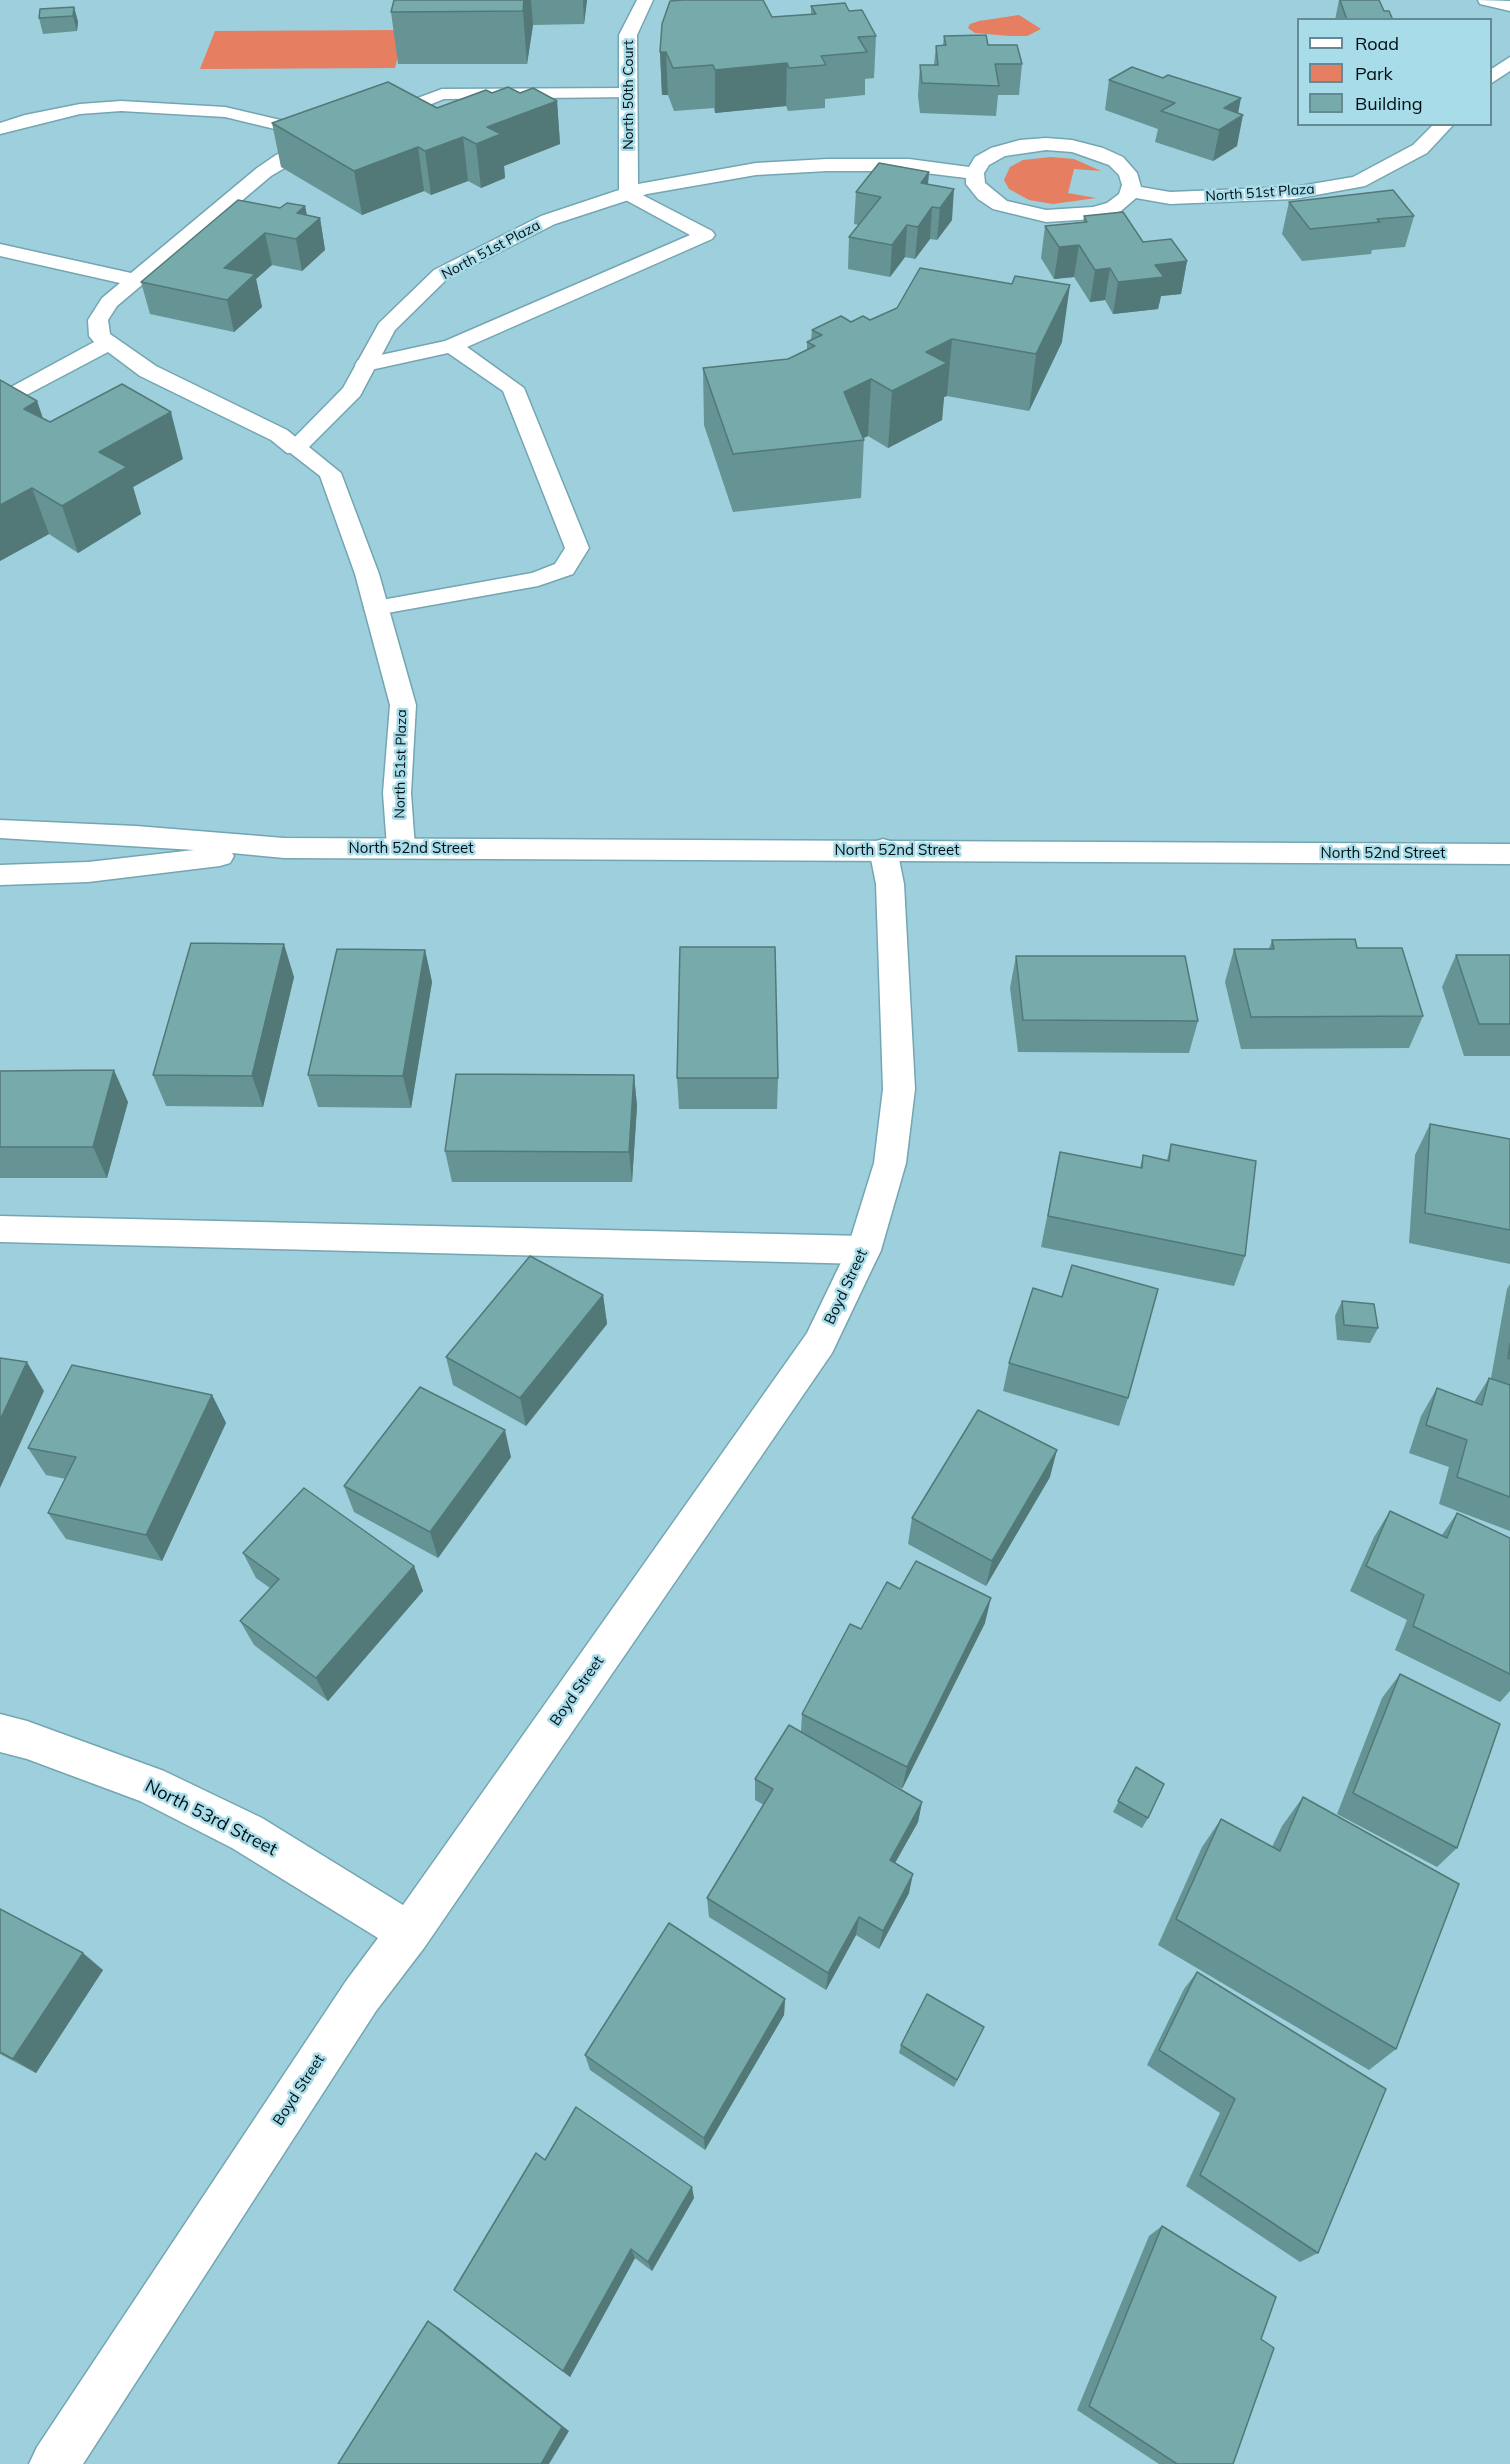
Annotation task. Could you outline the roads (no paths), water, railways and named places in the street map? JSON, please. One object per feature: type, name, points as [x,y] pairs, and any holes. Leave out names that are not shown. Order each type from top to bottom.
[{"type":"street","name":"North 50th Court","points":[[629,194],[628,35],[645,0]]},
{"type":"street","points":[[1486,0],[1510,6]]},
{"type":"street","points":[[1492,78],[1510,62]]},
{"type":"street","points":[[364,124],[442,94],[628,93]]},
{"type":"street","points":[[0,129],[31,119],[80,109],[153,107],[225,112],[336,135],[283,159],[264,172],[109,302],[98,320],[100,336],[148,371],[279,435],[295,447]]},
{"type":"street","name":"North 51st Plaza","points":[[1129,191],[1170,198],[1282,194],[1358,182],[1420,149],[1443,126]]},
{"type":"street","points":[[1046,144],[1072,146],[1096,152],[1116,161],[1128,173],[1132,185],[1129,191],[1127,197],[1114,207],[1095,213],[1046,216],[1000,205],[980,190],[976,184],[975,173],[982,161],[1011,148],[1046,144]]},
{"type":"street","name":"North 51st Plaza","points":[[400,848],[397,793],[403,705],[367,574],[330,473],[295,447],[352,391],[386,327],[441,274],[548,220],[629,194],[756,169],[909,165],[975,173]]},
{"type":"street","points":[[366,365],[452,346],[705,235],[629,194]]},
{"type":"street","points":[[0,250],[135,280]]},
{"type":"street","points":[[0,402],[110,342]]},
{"type":"street","points":[[376,608],[538,579],[564,569],[577,548],[513,388],[452,346]]},
{"type":"street","name":"North 52nd Street","points":[[0,829],[136,835],[284,848],[883,849],[1510,854]]},
{"type":"street","name":"North 52nd Street","points":[[0,875],[88,872],[284,848]]},
{"type":"street","name":"Boyd Street","points":[[54,2464],[361,1996],[409,1934],[820,1343],[864,1250],[890,1163],[899,1089],[890,884],[883,849]]},
{"type":"street","points":[[0,1229],[864,1250]]},
{"type":"street","name":"North 53rd Street","points":[[0,1733],[27,1740],[150,1785],[247,1833],[409,1934]]}]
